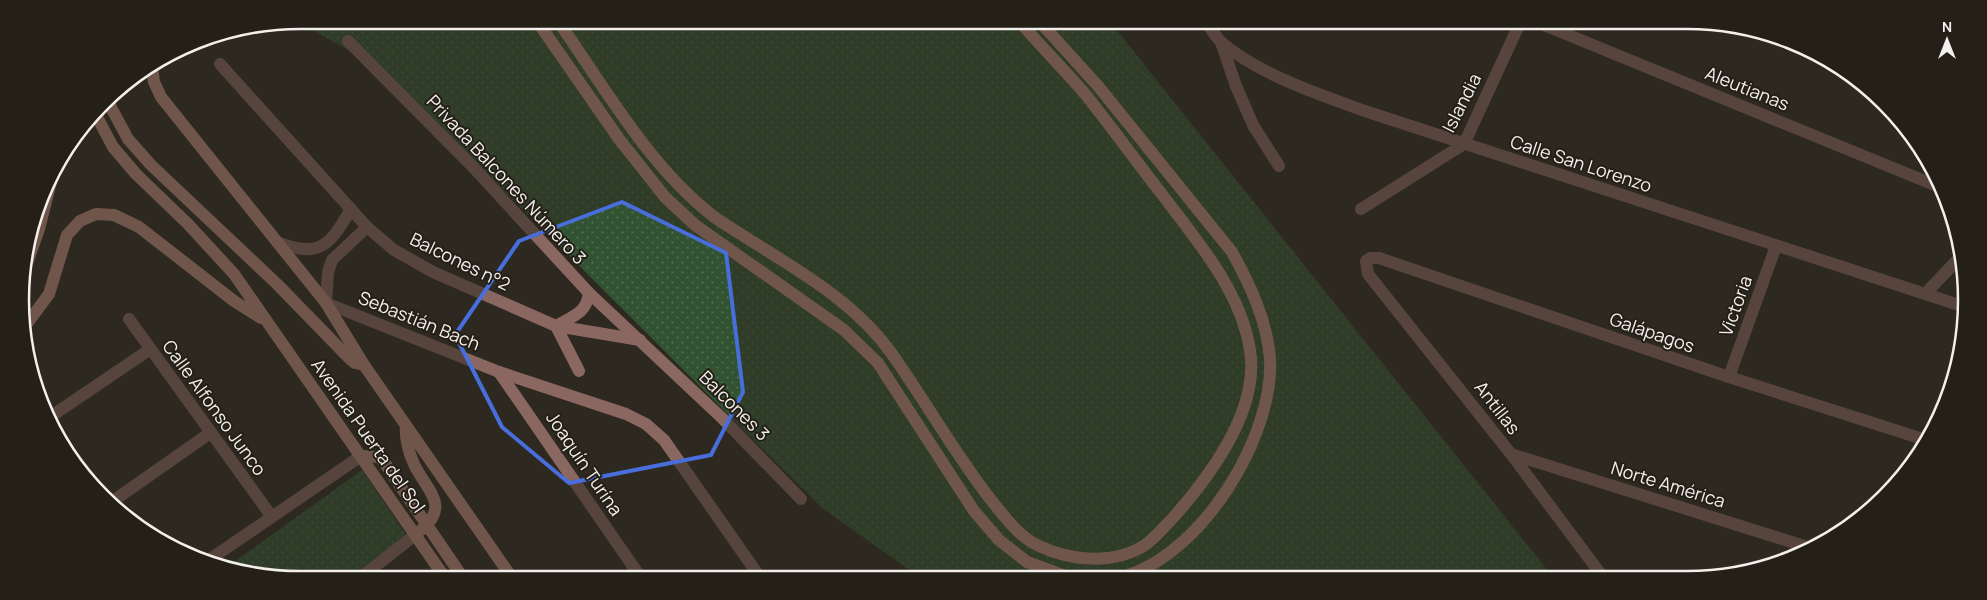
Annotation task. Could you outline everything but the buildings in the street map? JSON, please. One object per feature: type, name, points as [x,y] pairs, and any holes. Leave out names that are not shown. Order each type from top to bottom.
[{"type":"main road","points":[[543,29],[619,139],[665,197],[694,224],[844,330],[878,363],[974,511],[999,540],[1027,562],[1052,571]]},
{"type":"main road","points":[[564,29],[646,147],[678,184],[714,217],[830,290],[864,321],[890,351],[974,478],[1011,524],[1036,545],[1068,556],[1096,559],[1119,557],[1146,545],[1172,518],[1204,477],[1232,436],[1247,396],[1251,360],[1245,328],[1215,264],[1084,93],[1026,29]]},
{"type":"main road","points":[[1046,29],[1098,86],[1232,252],[1248,281],[1263,321],[1270,359],[1268,390],[1255,438],[1228,490],[1191,535],[1155,564],[1138,571]]},
{"type":"main road","name":"Avenida Puerta del Sol","points":[[153,72],[154,82],[161,97],[237,189],[326,303],[364,365],[507,571]]},
{"type":"main road","points":[[110,106],[128,139],[151,165],[277,284],[355,363],[364,365]]},
{"type":"main road","name":"Avenida Puerta del Sol","points":[[98,119],[113,147],[136,174],[188,224],[234,274],[263,319],[440,571]]},
{"type":"main road","points":[[37,236],[43,212]]},
{"type":"main road","points":[[29,321],[49,294],[67,235],[80,221],[96,214],[114,215],[139,227],[234,301],[263,319]]},
{"type":"main road","points":[[406,426],[407,445],[414,464],[433,494],[436,509],[434,517],[415,535]]},
{"type":"main road","points":[[361,456],[378,457],[384,462],[458,571]]},
{"type":"street","name":"Calle San Lorenzo","points":[[1211,29],[1221,42],[1257,65],[1306,89],[1464,144],[1958,305]]},
{"type":"street","name":"Islandia","points":[[1361,209],[1464,144],[1518,29]]},
{"type":"street","name":"Aleutianas","points":[[1554,29],[1932,184]]},
{"type":"street","name":"Privada Balcones Número 3","points":[[348,41],[473,167],[589,293],[640,340]]},
{"type":"street","points":[[1221,42],[1236,86],[1253,125],[1279,166]]},
{"type":"street","name":"Balcones n°2","points":[[220,64],[368,228],[394,250],[433,272],[556,326],[640,340]]},
{"type":"street","points":[[277,242],[306,250],[321,248],[339,230],[351,209]]},
{"type":"street","points":[[326,303],[328,272],[332,260],[368,228]]},
{"type":"street","name":"Victoria","points":[[1729,377],[1776,246]]},
{"type":"street","points":[[321,248],[332,260]]},
{"type":"street","name":"Galápagos","points":[[1366,261],[1370,258],[1379,258],[1729,377],[1921,438]]},
{"type":"street","name":"Antillas","points":[[1366,261],[1368,274],[1511,454],[1599,571]]},
{"type":"street","points":[[1925,294],[1955,262]]},
{"type":"street","points":[[579,371],[556,326],[581,312],[587,305],[589,293]]},
{"type":"street","name":"Sebastián Bach","points":[[326,303],[499,372],[626,414],[646,424],[664,440],[756,571]]},
{"type":"street","name":"Calle Alfonso Junco","points":[[129,319],[149,350],[272,517]]},
{"type":"street","name":"Balcones 3","points":[[640,340],[802,499]]},
{"type":"street","points":[[54,414],[149,350]]},
{"type":"street","name":"Joaquín Turína","points":[[499,372],[636,571]]},
{"type":"street","points":[[116,499],[210,433]]},
{"type":"street","name":"Norte América","points":[[1511,454],[1802,545]]},
{"type":"street","points":[[213,557],[361,456]]},
{"type":"street","points":[[369,571],[415,535]]},
{"type":"highlighted area","points":[[622,202],[726,253],[743,392],[711,455],[569,483],[502,427],[455,335],[519,241]]},
{"type":"green space","points":[[310,29],[1116,29],[1548,571],[911,571],[822,508],[381,68]]},
{"type":"green space","points":[[362,470],[407,536],[360,571],[282,571],[233,563]]}]
